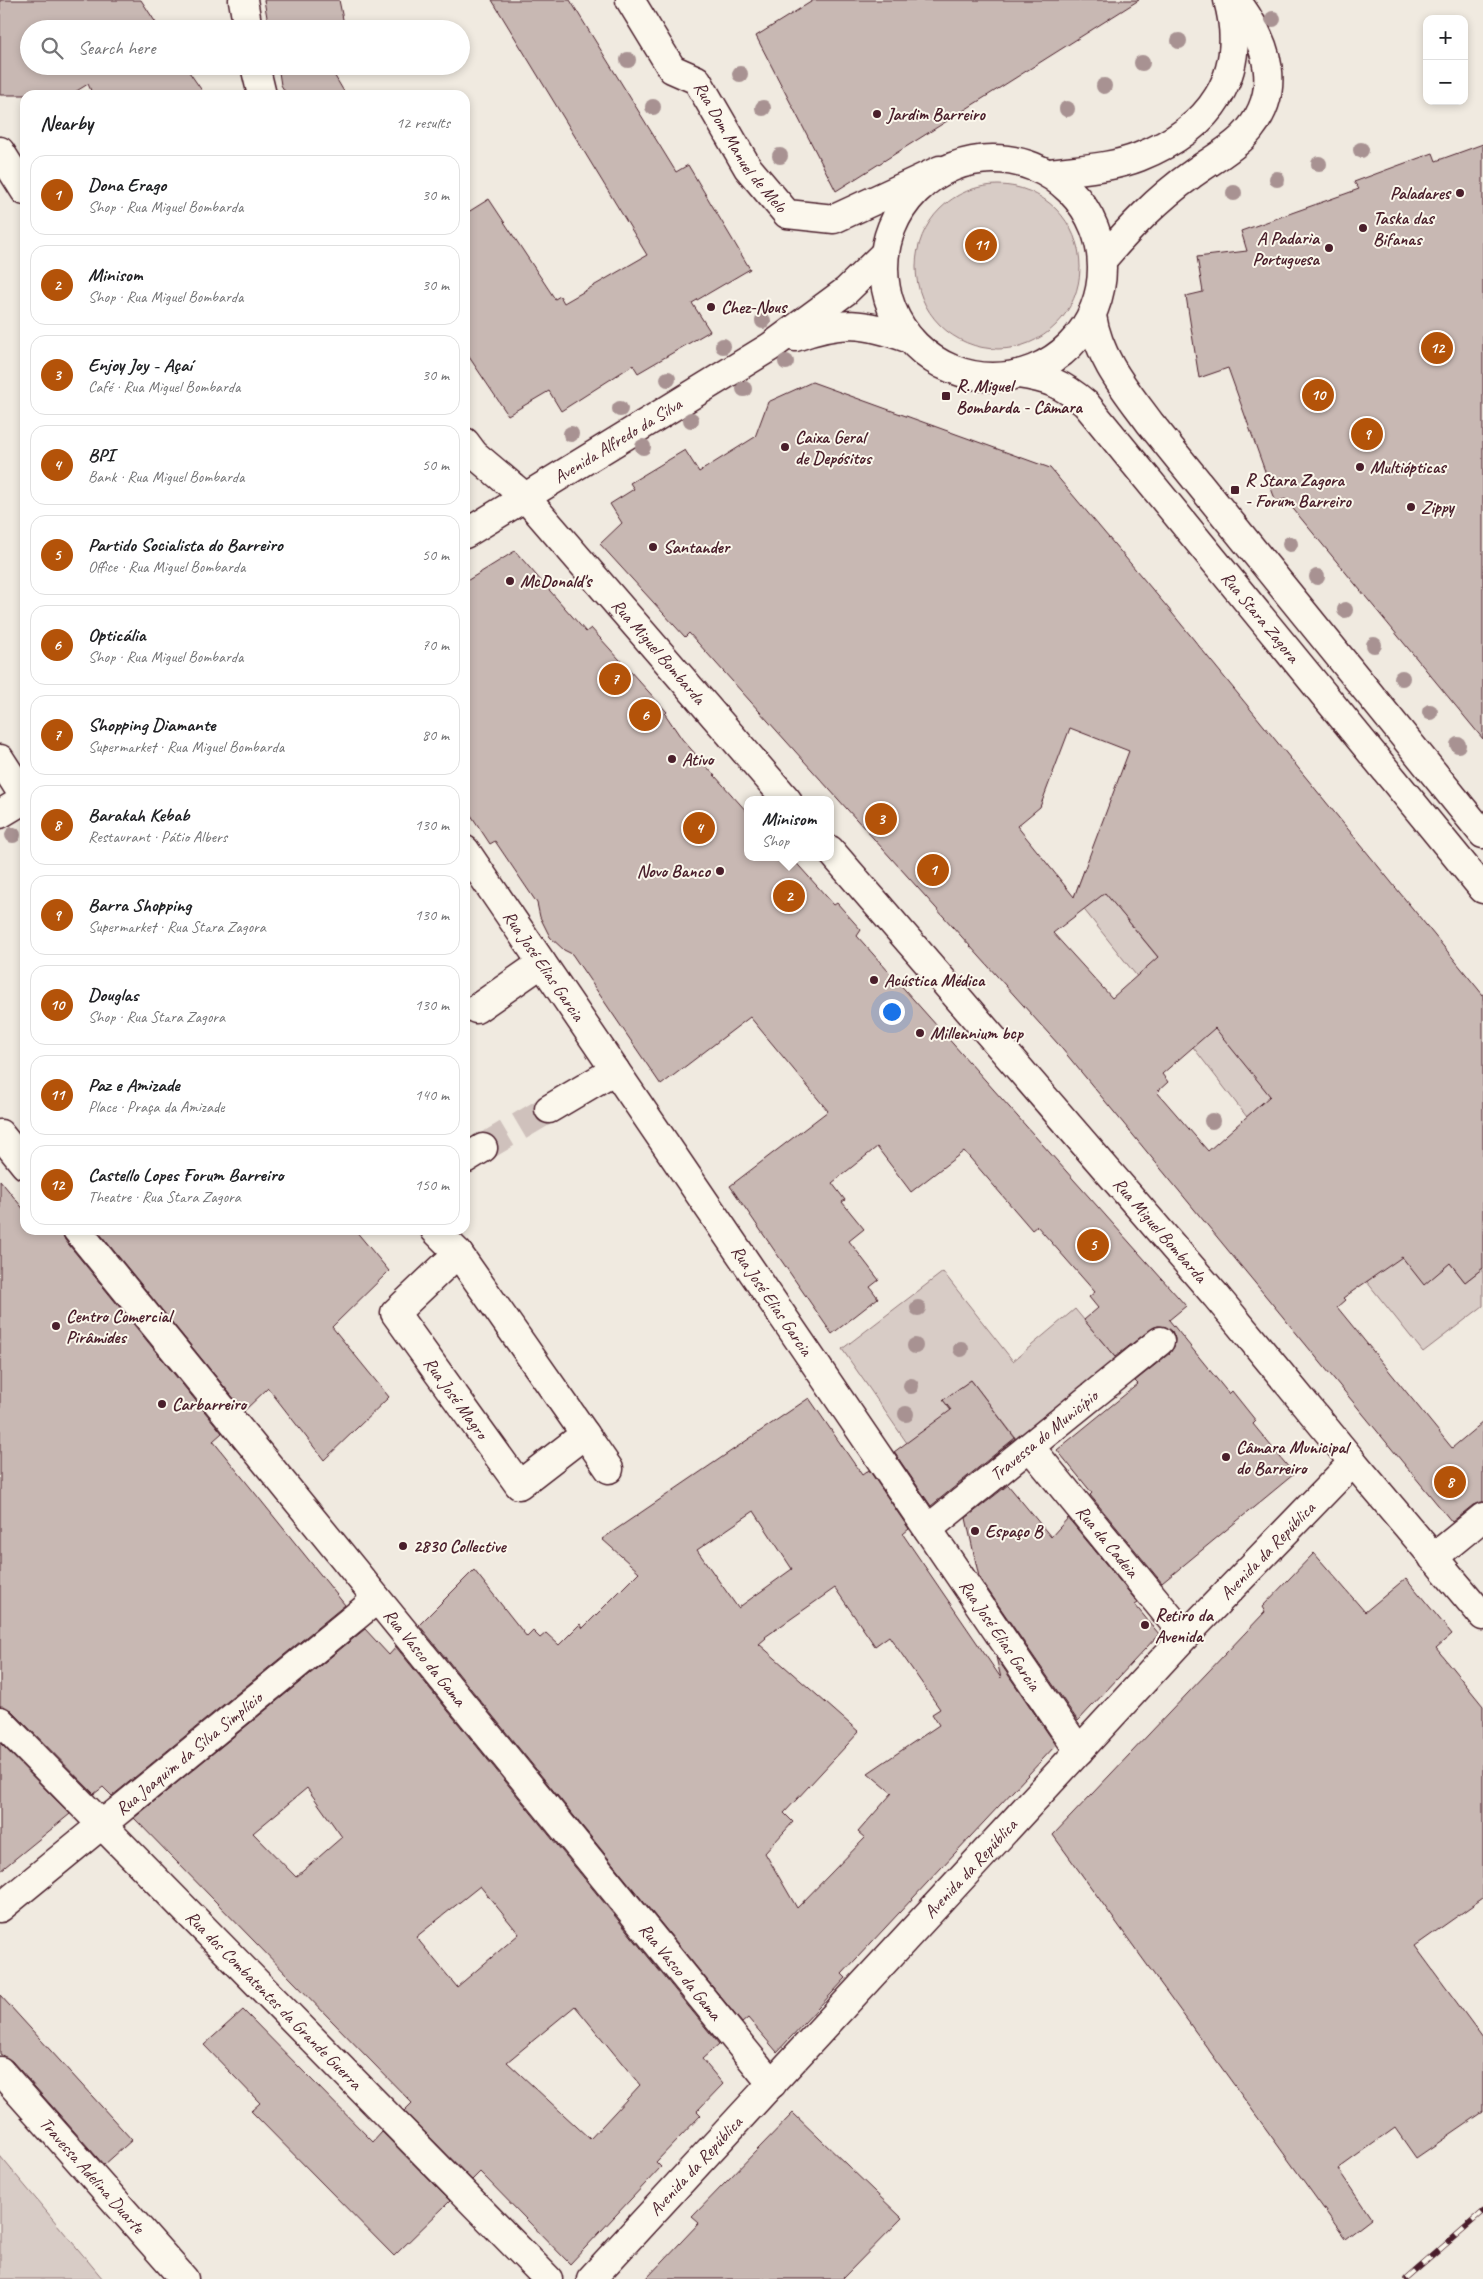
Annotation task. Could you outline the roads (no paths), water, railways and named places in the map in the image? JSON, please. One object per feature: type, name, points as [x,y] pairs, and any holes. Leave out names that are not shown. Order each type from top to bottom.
[{"type":"street","points":[[244,0],[247,20]]},
{"type":"street","name":"Rua Dom Manuel de Melo","points":[[630,0],[672,69],[697,80],[748,168],[787,214],[834,219],[940,170],[980,158],[1016,160],[1050,173]]},
{"type":"street","points":[[1050,173],[1096,167],[1138,157],[1170,142],[1198,121],[1220,96],[1232,67],[1235,41],[1233,18],[1228,0]]},
{"type":"street","points":[[1103,258],[1137,219],[1191,175],[1216,159],[1243,137],[1258,119],[1268,95],[1269,69],[1261,40],[1236,0]]},
{"type":"street","points":[[257,75],[261,90]]},
{"type":"street","points":[[0,151],[20,183]]},
{"type":"street","points":[[940,170],[906,202],[884,254],[884,285],[894,314],[910,339],[932,358],[959,371],[988,377],[1018,374],[1048,362],[1073,342],[1092,316],[1101,288],[1103,258],[1094,224],[1076,196],[1050,173]]},
{"type":"street","name":"Avenida Alfredo da Silva","points":[[470,531],[770,347],[846,291],[884,254]]},
{"type":"street","name":"Rua Stara Zagora","points":[[1092,316],[1095,336],[1103,355],[1117,378],[1150,423],[1483,834]]},
{"type":"street","name":"Avenida Alfredo da Silva","points":[[770,347],[818,328],[844,324],[877,327],[910,339]]},
{"type":"street","name":"Rua Stara Zagora","points":[[1018,374],[1048,379],[1069,389],[1086,404],[1483,889]]},
{"type":"street","name":"Rua Miguel Bombarda","points":[[470,449],[525,497],[784,796]]},
{"type":"street","points":[[0,759],[20,790]]},
{"type":"street","points":[[0,814],[20,801]]},
{"type":"street","name":"Rua Miguel Bombarda","points":[[834,855],[1216,1296],[1483,1616]]},
{"type":"street","name":"Rua José Elias Garcia","points":[[470,857],[1079,1751]]},
{"type":"street","points":[[476,1009],[542,962]]},
{"type":"street","points":[[549,1109],[616,1070]]},
{"type":"street","points":[[0,1134],[20,1159]]},
{"type":"street","name":"Rua Vasco da Gama","points":[[82,1235],[772,2084]]},
{"type":"street","points":[[440,1235],[458,1253],[609,1469]]},
{"type":"street","name":"Rua José Magro","points":[[458,1253],[395,1313],[519,1485],[585,1434]]},
{"type":"street","name":"Travessa do Município","points":[[928,1529],[1160,1341]]},
{"type":"street","name":"Rua da Cadeia","points":[[1030,1447],[1185,1636]]},
{"type":"street","name":"Avenida da República","points":[[591,2279],[1185,1636],[1353,1462]]},
{"type":"street","points":[[1433,1558],[1483,1516]]},
{"type":"street","name":"Rua Joaquim da Silva Simplício","points":[[0,1908],[377,1599]]},
{"type":"street","name":"Rua dos Combatentes da Grande Guerra","points":[[0,1721],[548,2279]]},
{"type":"street","name":"Travessa Adelina Duarte","points":[[0,2071],[184,2279]]},
{"type":"tunnel","points":[[483,1148],[549,1109]]},
{"type":"railway","points":[[1406,2279],[1483,2212]]},
{"type":"place","name":"Jardim Barreiro","points":[[877,114]]},
{"type":"place","name":"Paladares","points":[[1460,193]]},
{"type":"place","name":"Taska das Bifanas","points":[[1363,228]]},
{"type":"place","name":"Paz e Amizade","points":[[981,245]]},
{"type":"place","name":"A Padaria Portuguesa","points":[[1329,248]]},
{"type":"place","name":"Chez-Nous","points":[[711,307]]},
{"type":"place","name":"Castello Lopes Forum Barreiro","points":[[1437,348]]},
{"type":"place","name":"Douglas","points":[[1318,395]]},
{"type":"place","name":"R. Miguel Bombarda - Câmara","points":[[946,396]]},
{"type":"place","name":"Barra Shopping","points":[[1367,434]]},
{"type":"place","name":"Caixa Geral de Depósitos","points":[[785,447]]},
{"type":"place","name":"Multiópticas","points":[[1360,467]]},
{"type":"place","name":"R Stara Zagora - Forum Barreiro","points":[[1235,490]]},
{"type":"place","name":"Zippy","points":[[1411,507]]},
{"type":"place","name":"Santander","points":[[653,547]]},
{"type":"place","name":"McDonald's","points":[[510,581]]},
{"type":"place","name":"Shopping Diamante","points":[[615,679]]},
{"type":"place","name":"Opticália","points":[[645,715]]},
{"type":"place","name":"Ativo","points":[[672,759]]},
{"type":"place","name":"Enjoy Joy - Açaí","points":[[881,819]]},
{"type":"place","name":"BPI","points":[[699,828]]},
{"type":"place","name":"Dona Erago","points":[[933,870]]},
{"type":"place","name":"Novo Banco","points":[[720,871]]},
{"type":"place","name":"Minisom","points":[[789,896]]},
{"type":"place","name":"Acústica Médica","points":[[874,980]]},
{"type":"place","name":"Millennium bcp","points":[[920,1033]]},
{"type":"place","name":"Partido Socialista do Barreiro","points":[[1093,1245]]},
{"type":"place","name":"Centro Comercial Pirâmides","points":[[56,1326]]},
{"type":"place","name":"Carbarreiro","points":[[162,1404]]},
{"type":"place","name":"Câmara Municipal do Barreiro","points":[[1226,1457]]},
{"type":"place","name":"Barakah Kebab","points":[[1450,1482]]},
{"type":"place","name":"Espaço B","points":[[975,1531]]},
{"type":"place","name":"2830 Collective","points":[[403,1546]]},
{"type":"place","name":"Retiro da Avenida","points":[[1145,1625]]}]
